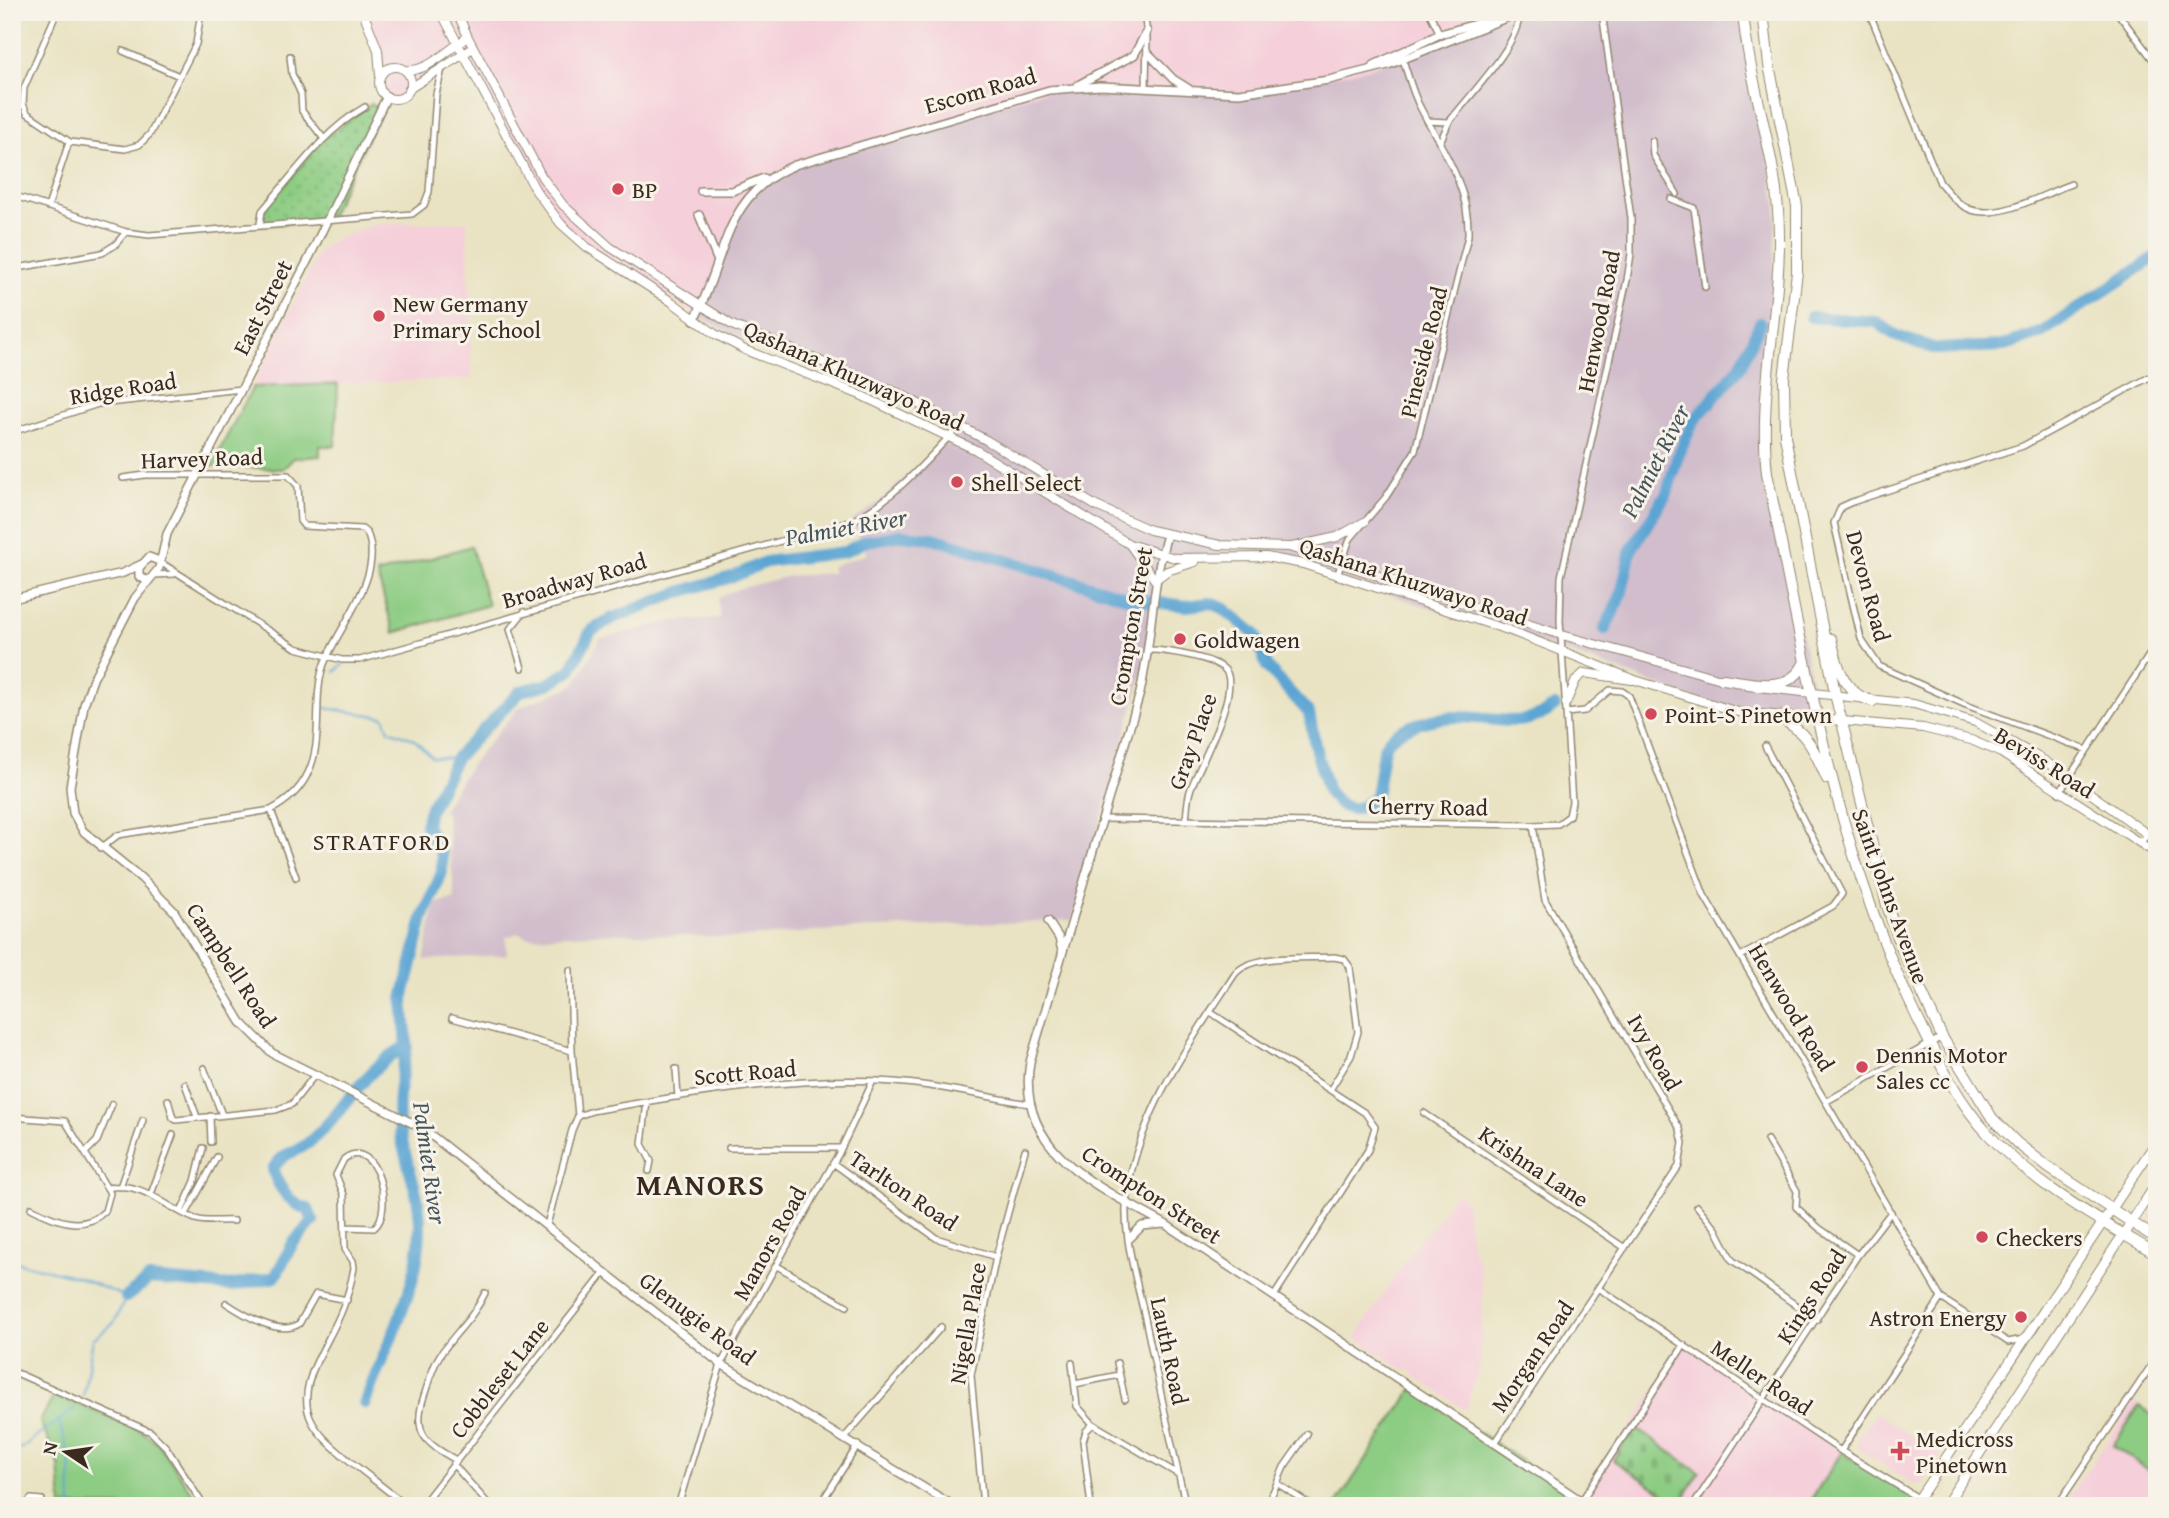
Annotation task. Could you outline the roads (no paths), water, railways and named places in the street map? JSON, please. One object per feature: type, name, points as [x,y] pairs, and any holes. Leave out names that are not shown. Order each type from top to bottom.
[{"type":"highway","name":"Saint Johns Avenue","points":[[1743,12],[1754,86],[1775,182],[1779,232],[1764,395],[1765,452],[1804,661],[1834,796],[1877,928],[1930,1044],[1960,1098],[1989,1135],[2026,1171],[2102,1222],[2157,1254]]},
{"type":"highway","points":[[1763,12],[1769,65],[1794,185],[1798,225],[1797,272],[1784,379],[1785,436],[1815,588],[1843,678],[1859,696],[1873,701]]},
{"type":"highway","name":"Saint Johns Avenue","points":[[1815,588],[1836,698],[1887,905],[1901,946],[1942,1037],[1981,1104],[2003,1130],[2049,1168],[2157,1239]]},
{"type":"highway","points":[[1722,679],[1779,684],[1794,677],[1804,661]]},
{"type":"highway","points":[[1778,718],[1792,724],[1814,746],[1834,796]]},
{"type":"main road","points":[[363,12],[378,50],[380,89],[387,96],[402,97],[409,89],[473,48]]},
{"type":"main road","name":"Qashana Khuzwayo Road","points":[[441,12],[530,181],[561,224],[587,247],[672,302],[694,320],[745,350],[846,389],[976,450],[1129,544],[1161,554],[1201,560],[1266,557],[1303,564],[1563,651],[1635,680],[1738,712],[1819,720]]},
{"type":"main road","name":"Qashana Khuzwayo Road","points":[[457,12],[473,48],[542,177],[563,205],[610,247],[701,307],[758,337],[898,393],[960,425],[1096,506],[1167,535],[1220,545],[1289,547],[1562,635],[1762,690],[1836,698]]},
{"type":"main road","points":[[378,50],[395,67],[418,70],[468,37]]},
{"type":"main road","points":[[380,78],[385,70],[395,67]]},
{"type":"main road","points":[[405,70],[410,79],[409,89]]},
{"type":"main road","points":[[1289,547],[1337,537],[1364,522]]},
{"type":"main road","points":[[1129,544],[1155,580],[1171,569],[1201,560]]},
{"type":"main road","points":[[1566,703],[1576,680],[1584,673],[1594,672],[1624,681],[1635,680]]},
{"type":"main road","name":"Beviss Road","points":[[1836,698],[1914,704],[1975,722],[2012,740],[2157,841]]},
{"type":"main road","name":"Beviss Road","points":[[1819,720],[1923,728],[1971,740],[2001,753],[2157,854]]},
{"type":"main road","points":[[1917,1503],[2157,1141]]},
{"type":"main road","points":[[1945,1506],[2157,1183]]},
{"type":"street","points":[[57,12],[24,88],[23,104],[29,116],[69,142],[120,149],[139,145],[150,134],[196,44],[201,12]]},
{"type":"street","points":[[1144,12],[1147,31],[1146,88]]},
{"type":"street","points":[[1429,12],[1440,34]]},
{"type":"street","points":[[1440,142],[1450,122],[1518,28],[1520,12]]},
{"type":"street","name":"Escom Road","points":[[694,320],[739,210],[771,175],[821,157],[1049,90],[1075,87],[1146,88],[1239,93],[1329,80],[1520,12]]},
{"type":"street","name":"Henwood Road","points":[[1562,635],[1560,589],[1563,565],[1632,247],[1629,202],[1602,12]]},
{"type":"street","points":[[1870,12],[1940,183],[1956,201],[1968,209],[1984,213],[2071,184]]},
{"type":"street","points":[[2117,12],[2157,65]]},
{"type":"street","name":"Escom Road","points":[[1401,56],[1440,34],[1467,24],[1499,19]]},
{"type":"street","points":[[1075,87],[1134,55],[1147,31]]},
{"type":"street","points":[[123,51],[179,76]]},
{"type":"street","points":[[1147,53],[1173,79],[1192,90]]},
{"type":"street","points":[[290,56],[292,74],[301,94],[300,108],[324,139]]},
{"type":"street","name":"Pineside Road","points":[[1337,576],[1350,539],[1386,497],[1415,451],[1466,247],[1469,216],[1466,200],[1440,142],[1419,106],[1401,56]]},
{"type":"street","points":[[12,195],[125,232],[149,236],[260,224],[404,215],[424,205],[429,192],[435,107],[442,68]]},
{"type":"street","name":"East Street","points":[[154,575],[167,534],[328,220],[387,96]]},
{"type":"street","points":[[260,224],[262,211],[324,139],[343,120],[365,107]]},
{"type":"street","points":[[1427,121],[1450,122]]},
{"type":"street","points":[[1652,141],[1653,155],[1677,194]]},
{"type":"street","points":[[48,207],[69,142]]},
{"type":"street","points":[[701,191],[732,191],[771,175]]},
{"type":"street","points":[[1671,200],[1694,208],[1705,287]]},
{"type":"street","points":[[699,215],[717,260]]},
{"type":"street","points":[[12,269],[102,253],[115,245],[125,232]]},
{"type":"street","name":"Devon Road","points":[[2087,751],[1966,705],[1879,666],[1861,639],[1833,523],[1841,507],[2024,446],[2157,373]]},
{"type":"street","name":"Ridge Road","points":[[12,432],[99,404],[242,389]]},
{"type":"street","name":"Broadway Road","points":[[159,562],[286,642],[328,657],[352,660],[397,652],[523,612],[852,521],[919,468],[960,425]]},
{"type":"street","name":"Harvey Road","points":[[123,478],[282,473],[298,486],[300,521],[304,526],[362,529],[369,537],[369,568],[362,593],[328,657]]},
{"type":"street","name":"East Street","points":[[142,564],[167,534]]},
{"type":"street","name":"Crompton Street","points":[[1167,535],[1155,580],[1149,650],[1030,1062],[1030,1104],[1039,1130],[1054,1151],[1100,1187],[1165,1224],[1583,1504]]},
{"type":"street","points":[[149,557],[159,562]]},
{"type":"street","points":[[12,600],[123,573],[142,564],[141,577]]},
{"type":"street","points":[[123,573],[141,577],[181,576]]},
{"type":"street","name":"Campbell Road","points":[[141,577],[135,598],[93,679],[84,705],[70,780],[71,806],[76,819],[83,831],[101,848],[141,878],[174,911],[225,997],[260,1044],[279,1058],[314,1076],[407,1119],[435,1138]]},
{"type":"street","points":[[522,668],[510,629],[523,612]]},
{"type":"street","name":"Cherry Road","points":[[1102,819],[1558,824],[1567,818],[1572,810],[1562,635]]},
{"type":"street","points":[[2059,793],[2157,643]]},
{"type":"street","name":"Gray Place","points":[[1149,650],[1164,650],[1215,663],[1226,670],[1229,678],[1221,718],[1191,789],[1186,821]]},
{"type":"street","points":[[101,848],[118,835],[271,810],[291,797],[306,778],[312,762],[317,741],[321,676],[328,657]]},
{"type":"street","name":"Henwood Road","points":[[1566,713],[1584,711],[1610,690],[1622,691],[1629,696],[1702,892],[1941,1298],[2008,1342],[2017,1342],[2028,1336]]},
{"type":"street","points":[[1741,956],[1833,906],[1842,894],[1765,746]]},
{"type":"street","points":[[271,810],[296,877]]},
{"type":"street","points":[[2140,844],[2157,822]]},
{"type":"street","name":"Ivy Road","points":[[1533,825],[1545,900],[1679,1129],[1683,1143],[1679,1166],[1598,1288]]},
{"type":"street","points":[[1048,921],[1059,938],[1063,952]]},
{"type":"street","name":"Lauth Road","points":[[1185,1506],[1130,1238],[1126,1203],[1132,1173],[1155,1103],[1235,974],[1248,963],[1334,957],[1344,960],[1353,974],[1359,1031],[1351,1056],[1331,1090]]},
{"type":"street","points":[[547,1225],[572,1129],[578,1116],[572,1051],[570,970]]},
{"type":"street","points":[[1210,1012],[1331,1090],[1368,1116],[1375,1127],[1375,1136],[1274,1296]]},
{"type":"street","points":[[452,1018],[572,1051]]},
{"type":"street","points":[[1827,1101],[1942,1037]]},
{"type":"street","points":[[204,1068],[222,1115]]},
{"type":"street","points":[[676,1069],[678,1097]]},
{"type":"street","points":[[168,1100],[174,1119],[286,1108],[297,1099],[314,1076]]},
{"type":"street","name":"Scott Road","points":[[578,1116],[647,1101],[722,1090],[873,1081],[960,1091],[1030,1104]]},
{"type":"street","name":"Manors Road","points":[[678,1506],[721,1364],[834,1163],[873,1081]]},
{"type":"street","points":[[185,1084],[197,1117]]},
{"type":"street","points":[[647,1101],[642,1144],[651,1161],[649,1171]]},
{"type":"street","points":[[86,1152],[97,1140],[112,1104]]},
{"type":"street","name":"Krishna Lane","points":[[1424,1114],[1625,1248]]},
{"type":"street","points":[[210,1116],[211,1142]]},
{"type":"street","points":[[12,1117],[55,1118],[65,1121],[111,1197],[105,1211],[88,1221],[57,1221],[31,1208]]},
{"type":"street","points":[[120,1187],[143,1120]]},
{"type":"street","points":[[152,1194],[173,1135]]},
{"type":"street","name":"Glenugie Road","points":[[435,1138],[721,1364],[954,1506]]},
{"type":"street","points":[[1767,1140],[1797,1191],[1796,1207],[1819,1228],[1858,1255]]},
{"type":"street","points":[[729,1148],[841,1148]]},
{"type":"street","points":[[183,1213],[203,1149]]},
{"type":"street","name":"Nigella Place","points":[[983,1506],[970,1387],[977,1337],[1025,1150]]},
{"type":"street","points":[[345,1227],[374,1228],[382,1216],[375,1168],[369,1157],[359,1154],[344,1159],[336,1175],[344,1195],[345,1249],[354,1268],[347,1300],[312,1374],[306,1399],[307,1412],[323,1440],[407,1506]]},
{"type":"street","points":[[183,1213],[217,1157]]},
{"type":"street","name":"Tarlton Road","points":[[834,1163],[936,1238],[996,1257]]},
{"type":"street","points":[[108,1188],[120,1187],[152,1194],[183,1213],[207,1221],[234,1221]]},
{"type":"street","points":[[1697,1206],[1716,1228],[1732,1260],[1817,1320]]},
{"type":"street","name":"Kings Road","points":[[1693,1506],[1858,1255],[1891,1212]]},
{"type":"street","points":[[1130,1238],[1142,1226],[1165,1224]]},
{"type":"street","points":[[777,1266],[847,1306]]},
{"type":"street","name":"Cobbleset Lane","points":[[421,1506],[605,1272]]},
{"type":"street","name":"Meller Road","points":[[1598,1288],[1908,1494],[1917,1503],[1931,1506]]},
{"type":"street","name":"Morgan Road","points":[[1495,1443],[1598,1288]]},
{"type":"street","points":[[485,1293],[475,1313],[440,1355],[419,1412],[419,1428],[426,1440],[455,1462],[491,1506]]},
{"type":"street","points":[[226,1304],[263,1323],[288,1327],[299,1324],[316,1294],[347,1300]]},
{"type":"street","points":[[1841,1451],[1941,1298]]},
{"type":"street","points":[[844,1438],[942,1327]]},
{"type":"street","points":[[1583,1504],[1684,1345]]},
{"type":"street","points":[[2057,1506],[2157,1357]]},
{"type":"street","points":[[1072,1363],[1080,1411],[1093,1424],[1178,1474]]},
{"type":"street","points":[[1118,1363],[1125,1399]]},
{"type":"street","points":[[12,1371],[151,1432],[166,1447],[204,1506]]},
{"type":"street","points":[[1075,1384],[1119,1375]]},
{"type":"street","points":[[1091,1506],[1083,1441],[1086,1431],[1093,1424]]},
{"type":"street","points":[[1267,1506],[1284,1467],[1307,1434]]},
{"type":"street","points":[[820,1506],[858,1446]]},
{"type":"street","points":[[1278,1484],[1312,1506]]},
{"type":"street","points":[[25,1506],[31,1499],[42,1500]]},
{"type":"waterway","name":"Palmiet River","points":[[1811,317],[1877,322],[1896,336],[1936,349],[2002,346],[2041,333],[2157,256]]},
{"type":"waterway","name":"Palmiet River","points":[[1605,629],[1621,595],[1631,550],[1667,493],[1677,458],[1693,422],[1740,367],[1760,323]]},
{"type":"waterway","name":"Palmiet River","points":[[126,1297],[149,1279],[231,1286],[275,1277],[293,1243],[313,1221],[308,1209],[296,1204],[285,1194],[273,1169],[285,1156],[307,1144],[366,1078],[392,1055],[407,1046],[403,999],[423,918],[442,872],[442,855],[426,826],[428,813],[456,758],[521,691],[548,684],[570,671],[591,631],[613,618],[680,592],[735,576],[765,562],[844,552],[866,541],[901,535],[933,538],[1136,600],[1187,606],[1210,603],[1223,608],[1255,634],[1267,667],[1309,713],[1328,792],[1340,805],[1351,809],[1361,807],[1375,798],[1385,746],[1390,739],[1407,728],[1449,717],[1520,721],[1532,719],[1555,706]]},
{"type":"waterway","points":[[335,672],[343,664]]},
{"type":"waterway","points":[[325,708],[384,717],[389,730],[414,739],[432,757],[456,758]]},
{"type":"waterway","name":"Palmiet River","points":[[365,1403],[400,1316],[415,1271],[419,1248],[418,1201],[402,1143],[398,1109],[407,1046]]},
{"type":"waterway","name":"Palmiet River","points":[[12,1261],[77,1277],[126,1297],[114,1323],[93,1339],[83,1397]]},
{"type":"waterway","name":"Palmiet River","points":[[12,1455],[75,1408]]},
{"type":"waterway","points":[[59,1421],[70,1459],[71,1506]]},
{"type":"place","name":"BP","points":[[618,189]]},
{"type":"place","name":"New Germany Primary School","points":[[379,316]]},
{"type":"place","name":"Shell Select","points":[[957,482]]},
{"type":"place","name":"Goldwagen","points":[[1180,639]]},
{"type":"place","name":"Point-S Pinetown","points":[[1651,714]]},
{"type":"place","name":"Dennis Motor Sales cc","points":[[1862,1067]]},
{"type":"place","name":"Checkers","points":[[1982,1237]]},
{"type":"place","name":"Astron Energy","points":[[2021,1317]]},
{"type":"place","name":"Medicross Pinetown","points":[[1900,1451]]},
{"type":"district","name":"STRATFORD","points":[[382,841]]},
{"type":"district","name":"MANORS","points":[[701,1184]]}]
